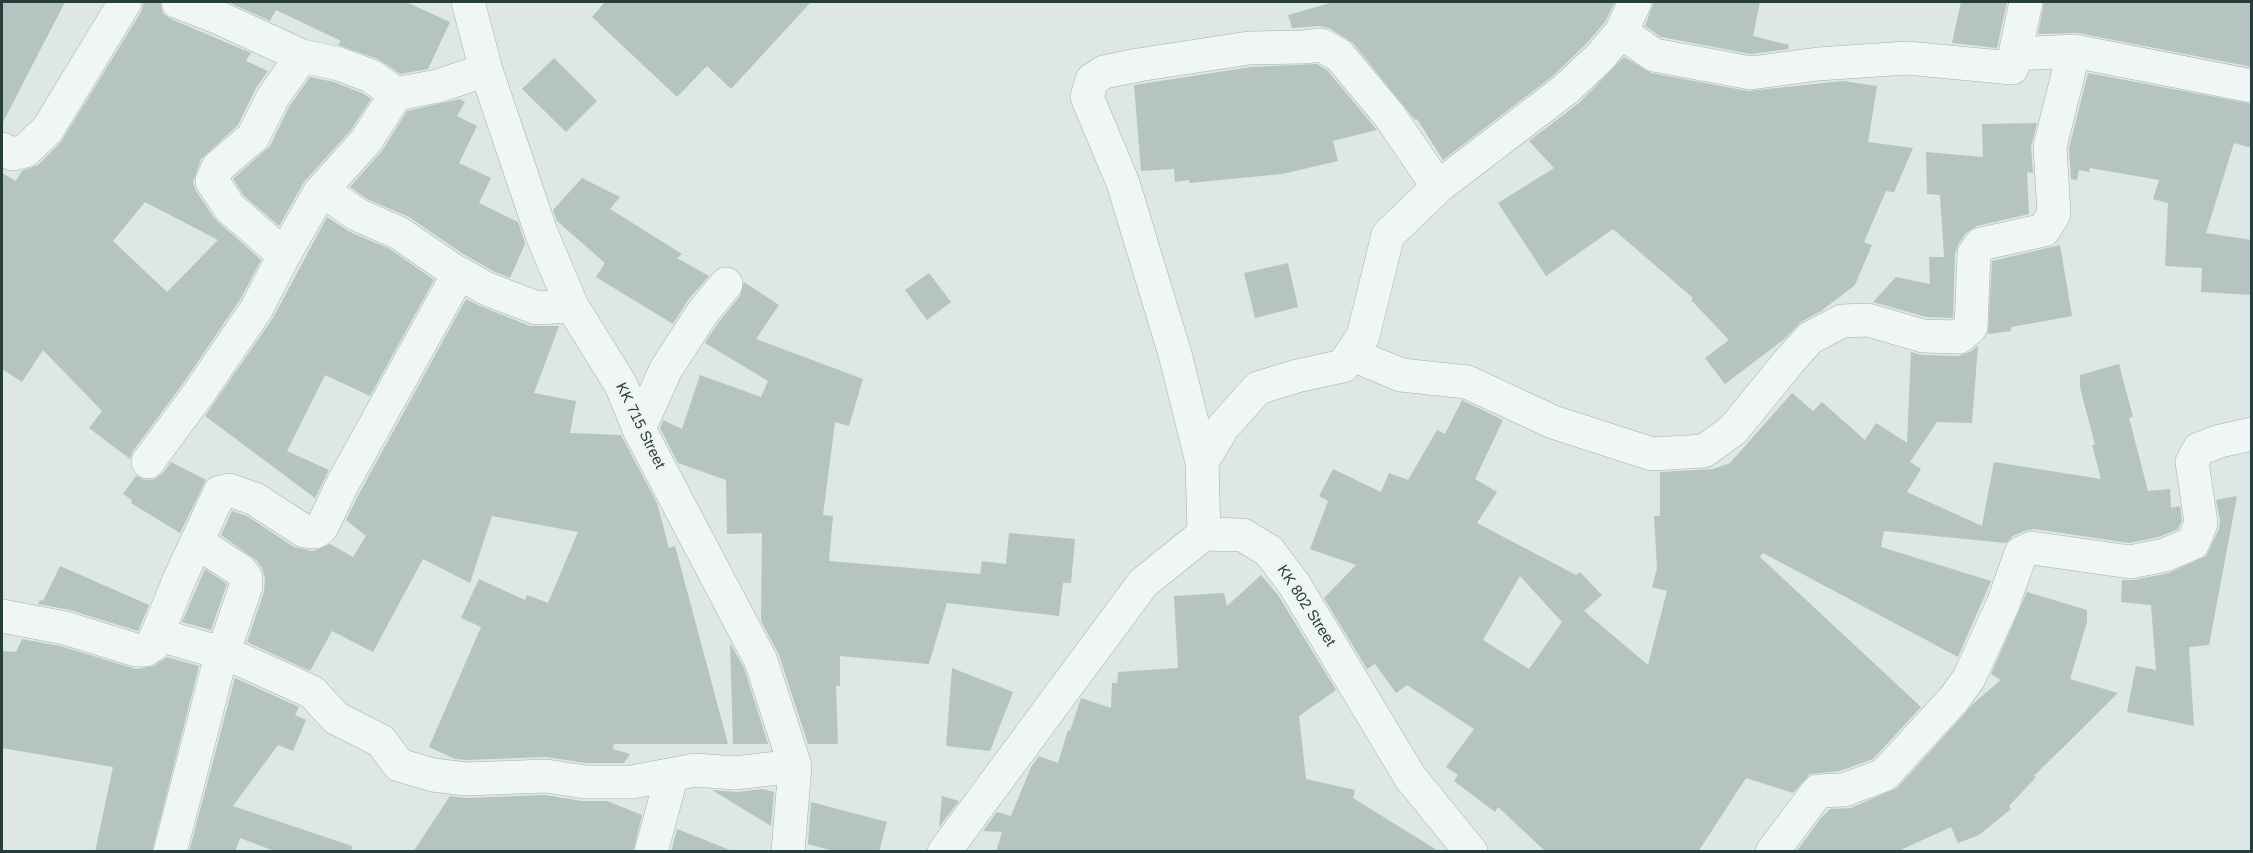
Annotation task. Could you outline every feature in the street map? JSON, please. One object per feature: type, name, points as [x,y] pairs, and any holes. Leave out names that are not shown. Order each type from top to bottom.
[{"type":"street","points":[[2,149],[13,153],[25,152],[48,129],[125,2]]},
{"type":"street","points":[[178,2],[302,56],[339,64],[371,76],[396,94],[438,86],[486,70]]},
{"type":"street","name":"KK 715 Street","points":[[468,2],[486,70],[542,234],[572,306],[621,385],[639,429],[761,661],[795,766],[788,852]]},
{"type":"street","points":[[1202,462],[1223,427],[1258,388],[1296,376],[1343,366],[1363,336],[1388,235],[1438,187],[1566,89],[1600,57],[1621,32],[1635,2]]},
{"type":"street","points":[[1621,32],[1654,55],[1751,73],[1818,64],[1907,58],[2012,68],[2026,2]]},
{"type":"street","points":[[944,852],[1143,583],[1204,534],[1202,462],[1175,354],[1123,183],[1087,97],[1092,80],[1104,72],[1238,49],[1321,45],[1339,55],[1382,106],[1438,187]]},
{"type":"street","points":[[2016,54],[2074,51],[2252,86]]},
{"type":"street","points":[[1351,354],[1401,375],[1467,382],[1553,422],[1652,454],[1704,451],[1733,430],[1810,338],[1842,321],[1868,320],[1923,336],[1959,337],[1971,327],[1974,254],[1981,244],[2043,230],[2054,214],[2050,146],[2074,51]]},
{"type":"street","points":[[284,255],[230,208],[212,181],[218,167],[253,136],[273,97],[302,56]]},
{"type":"street","points":[[148,462],[257,308],[320,192],[366,141],[396,94]]},
{"type":"street","points":[[320,192],[358,215],[399,233],[487,289],[537,308],[572,306]]},
{"type":"street","points":[[2,616],[65,628],[136,650],[152,647],[220,492],[229,490],[255,499],[304,531],[315,532],[322,527],[343,483],[459,273]]},
{"type":"street","points":[[639,429],[666,369],[703,312],[726,284]]},
{"type":"street","points":[[1772,852],[1818,791],[1845,790],[1884,775],[1954,699],[1969,678],[2003,604],[2021,553],[2032,548],[2130,562],[2165,555],[2193,543],[2201,523],[2192,462],[2199,449],[2220,441],[2252,434]]},
{"type":"street","name":"KK 802 Street","points":[[1204,534],[1243,535],[1269,551],[1294,585],[1410,777],[1471,852]]},
{"type":"street","points":[[170,852],[194,753],[223,652],[246,586],[246,578],[227,560],[197,542]]},
{"type":"street","points":[[156,636],[223,652],[312,692],[336,718],[381,741],[399,765],[432,775],[466,779],[546,776],[585,782],[632,782],[695,770],[735,773],[795,766]]},
{"type":"street","points":[[651,852],[672,775]]},
{"type":"building","points":[[2,2],[65,2],[2,124]]},
{"type":"building","points":[[144,2],[160,2],[163,13],[171,19],[251,53],[246,61],[268,71],[256,88],[238,125],[201,159],[193,182],[196,191],[215,219],[261,260],[241,298],[184,382],[133,451],[130,459],[89,428],[102,411],[43,350],[22,382],[2,369],[2,173],[16,181],[22,171],[38,165],[61,142],[141,12]],"holes":[[[145,202],[218,240],[167,292],[113,241]]]},
{"type":"building","points":[[228,2],[406,2],[450,22],[428,69],[400,74],[378,59],[338,45],[341,41],[276,10],[270,21]]},
{"type":"building","points":[[605,2],[811,2],[731,89],[707,66],[677,97],[592,17]]},
{"type":"building","points":[[1334,2],[1615,2],[1605,22],[1554,75],[1443,160],[1417,119],[1415,120],[1353,43],[1329,28],[1319,26],[1292,28],[1288,15]]},
{"type":"building","points":[[1654,2],[1760,2],[1753,36],[1789,45],[1788,49],[1751,54],[1661,37],[1645,26]]},
{"type":"building","points":[[1961,2],[2007,2],[1997,48],[1952,43]]},
{"type":"building","points":[[2044,2],[2252,2],[2252,67],[2078,33],[2038,34]]},
{"type":"building","points":[[1624,57],[1651,73],[1748,91],[1843,81],[1877,86],[1868,142],[1913,148],[1894,192],[1886,191],[1864,242],[1872,245],[1855,285],[1821,311],[1801,322],[1783,340],[1725,384],[1705,358],[1729,340],[1691,300],[1693,298],[1613,229],[1546,276],[1498,203],[1554,168],[1529,141],[1579,103]]},
{"type":"building","points":[[554,58],[597,101],[566,132],[522,89]]},
{"type":"building","points":[[1317,64],[1327,70],[1377,130],[1333,141],[1338,161],[1282,174],[1189,183],[1189,180],[1175,182],[1174,169],[1141,171],[1134,85],[1251,67]]},
{"type":"building","points":[[2088,73],[2252,104],[2252,148],[2234,143],[2206,233],[2252,240],[2252,295],[2201,292],[2202,268],[2165,266],[2168,203],[2153,199],[2159,180],[2090,168],[2089,172],[2079,170],[2077,180],[2071,179],[2069,148]]},
{"type":"building","points":[[310,77],[334,82],[371,99],[351,130],[304,182],[279,226],[244,196],[233,179],[270,146],[289,107]]},
{"type":"building","points":[[460,99],[465,102],[457,116],[477,126],[459,163],[491,178],[479,203],[518,222],[525,244],[510,278],[460,252],[409,217],[367,199],[350,187],[382,151],[407,111]]},
{"type":"building","points":[[2037,123],[2031,147],[2033,173],[2027,172],[2029,214],[1977,226],[1966,233],[1955,253],[1953,318],[1926,317],[1873,302],[1896,277],[1930,284],[1929,257],[1944,257],[1940,195],[1927,194],[1926,152],[1983,157],[1982,124]]},
{"type":"building","points":[[582,178],[620,197],[610,209],[682,254],[677,258],[709,276],[688,300],[673,324],[596,277],[605,263],[557,221],[553,210]]},
{"type":"building","points":[[327,217],[350,232],[390,249],[434,280],[370,396],[325,375],[287,451],[329,470],[315,498],[205,416],[273,318]]},
{"type":"building","points":[[2060,245],[2072,316],[2011,327],[2011,331],[1988,334],[1992,261]]},
{"type":"building","points":[[1288,263],[1298,307],[1255,318],[1244,273]]},
{"type":"building","points":[[929,273],[951,302],[927,320],[905,290]]},
{"type":"building","points":[[744,282],[779,305],[756,339],[863,379],[849,426],[835,422],[823,515],[833,516],[829,561],[980,574],[982,561],[1006,564],[1009,533],[1075,539],[1071,583],[1063,583],[1059,616],[947,603],[929,664],[840,656],[840,686],[836,686],[838,744],[808,744],[779,655],[761,621],[762,533],[727,534],[726,480],[678,463],[660,428],[663,420],[682,429],[700,375],[761,397],[768,381],[705,343],[740,296]]},
{"type":"building","points":[[466,299],[530,326],[559,326],[534,393],[576,401],[570,433],[621,435],[657,503],[669,548],[675,546],[728,744],[614,744],[613,749],[630,754],[624,763],[586,763],[546,757],[467,760],[455,759],[429,747],[481,627],[461,618],[479,579],[525,600],[527,595],[548,603],[578,532],[492,516],[470,583],[423,559],[373,652],[332,631],[310,671],[247,642],[264,592],[265,578],[256,560],[221,535],[232,511],[247,516],[294,547],[313,551],[330,544],[353,557],[366,536],[346,520]]},
{"type":"building","points":[[1978,346],[1972,423],[1937,422],[1910,462],[1921,469],[1907,492],[1982,526],[1994,462],[2101,479],[2080,387],[2080,375],[2119,364],[2133,417],[2129,418],[2148,491],[2170,489],[2171,508],[2180,506],[2182,521],[2178,529],[2159,537],[2129,543],[2035,529],[2013,536],[2006,543],[1884,531],[1881,547],[1991,581],[1958,657],[1763,553],[1760,557],[1921,707],[1873,759],[1840,771],[1810,774],[1793,793],[1746,778],[1698,852],[1546,852],[1498,807],[1495,812],[1454,781],[1458,775],[1446,767],[1474,729],[1407,685],[1396,693],[1375,664],[1367,669],[1324,598],[1356,565],[1310,549],[1328,501],[1319,496],[1333,469],[1381,492],[1389,473],[1408,480],[1437,430],[1445,434],[1462,400],[1503,420],[1475,479],[1497,492],[1477,523],[1576,575],[1580,572],[1602,595],[1584,611],[1648,665],[1667,591],[1652,587],[1657,568],[1654,516],[1660,516],[1660,472],[1713,469],[1730,463],[1792,393],[1813,411],[1822,402],[1865,440],[1876,423],[1907,443],[1911,352],[1922,355],[1958,356]],"holes":[[[1520,576],[1562,622],[1529,669],[1483,640]]]},
{"type":"building","points":[[171,462],[206,480],[180,533],[131,503],[132,500],[123,494],[136,476],[145,480],[155,479]]},
{"type":"building","points":[[2237,496],[2209,645],[2189,647],[2194,726],[2127,712],[2136,666],[2156,670],[2151,605],[2121,602],[2122,580],[2169,573],[2206,556],[2219,529],[2220,520],[2216,500]]},
{"type":"building","points":[[60,566],[149,605],[138,631],[70,610],[38,604],[40,600],[43,601]]},
{"type":"building","points":[[205,569],[227,584],[211,630],[182,622]]},
{"type":"building","points":[[1261,575],[1278,595],[1336,690],[1299,716],[1306,779],[1355,790],[1353,798],[1440,852],[996,852],[1002,832],[983,831],[997,812],[1011,816],[1031,767],[1039,756],[1058,763],[1081,698],[1111,708],[1112,683],[1117,683],[1118,672],[1178,668],[1174,596],[1224,593],[1227,606]]},
{"type":"building","points":[[2027,592],[2087,610],[2087,622],[2070,679],[2118,693],[2034,776],[2036,777],[2009,806],[2011,809],[1979,835],[1958,843],[1951,827],[1896,852],[1796,852],[1830,809],[1851,808],[1897,788],[1975,702],[2001,680],[1991,674]]},
{"type":"building","points":[[22,639],[60,646],[136,669],[154,666],[167,657],[199,666],[152,852],[95,852],[113,767],[2,748],[2,651],[16,652]]},
{"type":"building","points":[[730,643],[744,668],[768,744],[733,744]]},
{"type":"building","points":[[952,668],[1013,692],[990,751],[946,746]]},
{"type":"building","points":[[235,678],[299,707],[295,715],[306,720],[293,751],[278,745],[233,806],[352,846],[351,852],[277,852],[240,838],[235,852],[189,852]]},
{"type":"building","points":[[762,789],[774,792],[771,826],[712,790],[737,792]]},
{"type":"building","points":[[545,795],[582,801],[607,801],[642,815],[633,852],[413,852],[450,796],[467,798]]},
{"type":"building","points":[[942,796],[959,801],[939,827]]},
{"type":"building","points":[[811,802],[887,822],[879,852],[837,852],[808,844]]},
{"type":"building","points":[[677,829],[730,850],[730,852],[671,852]]}]
